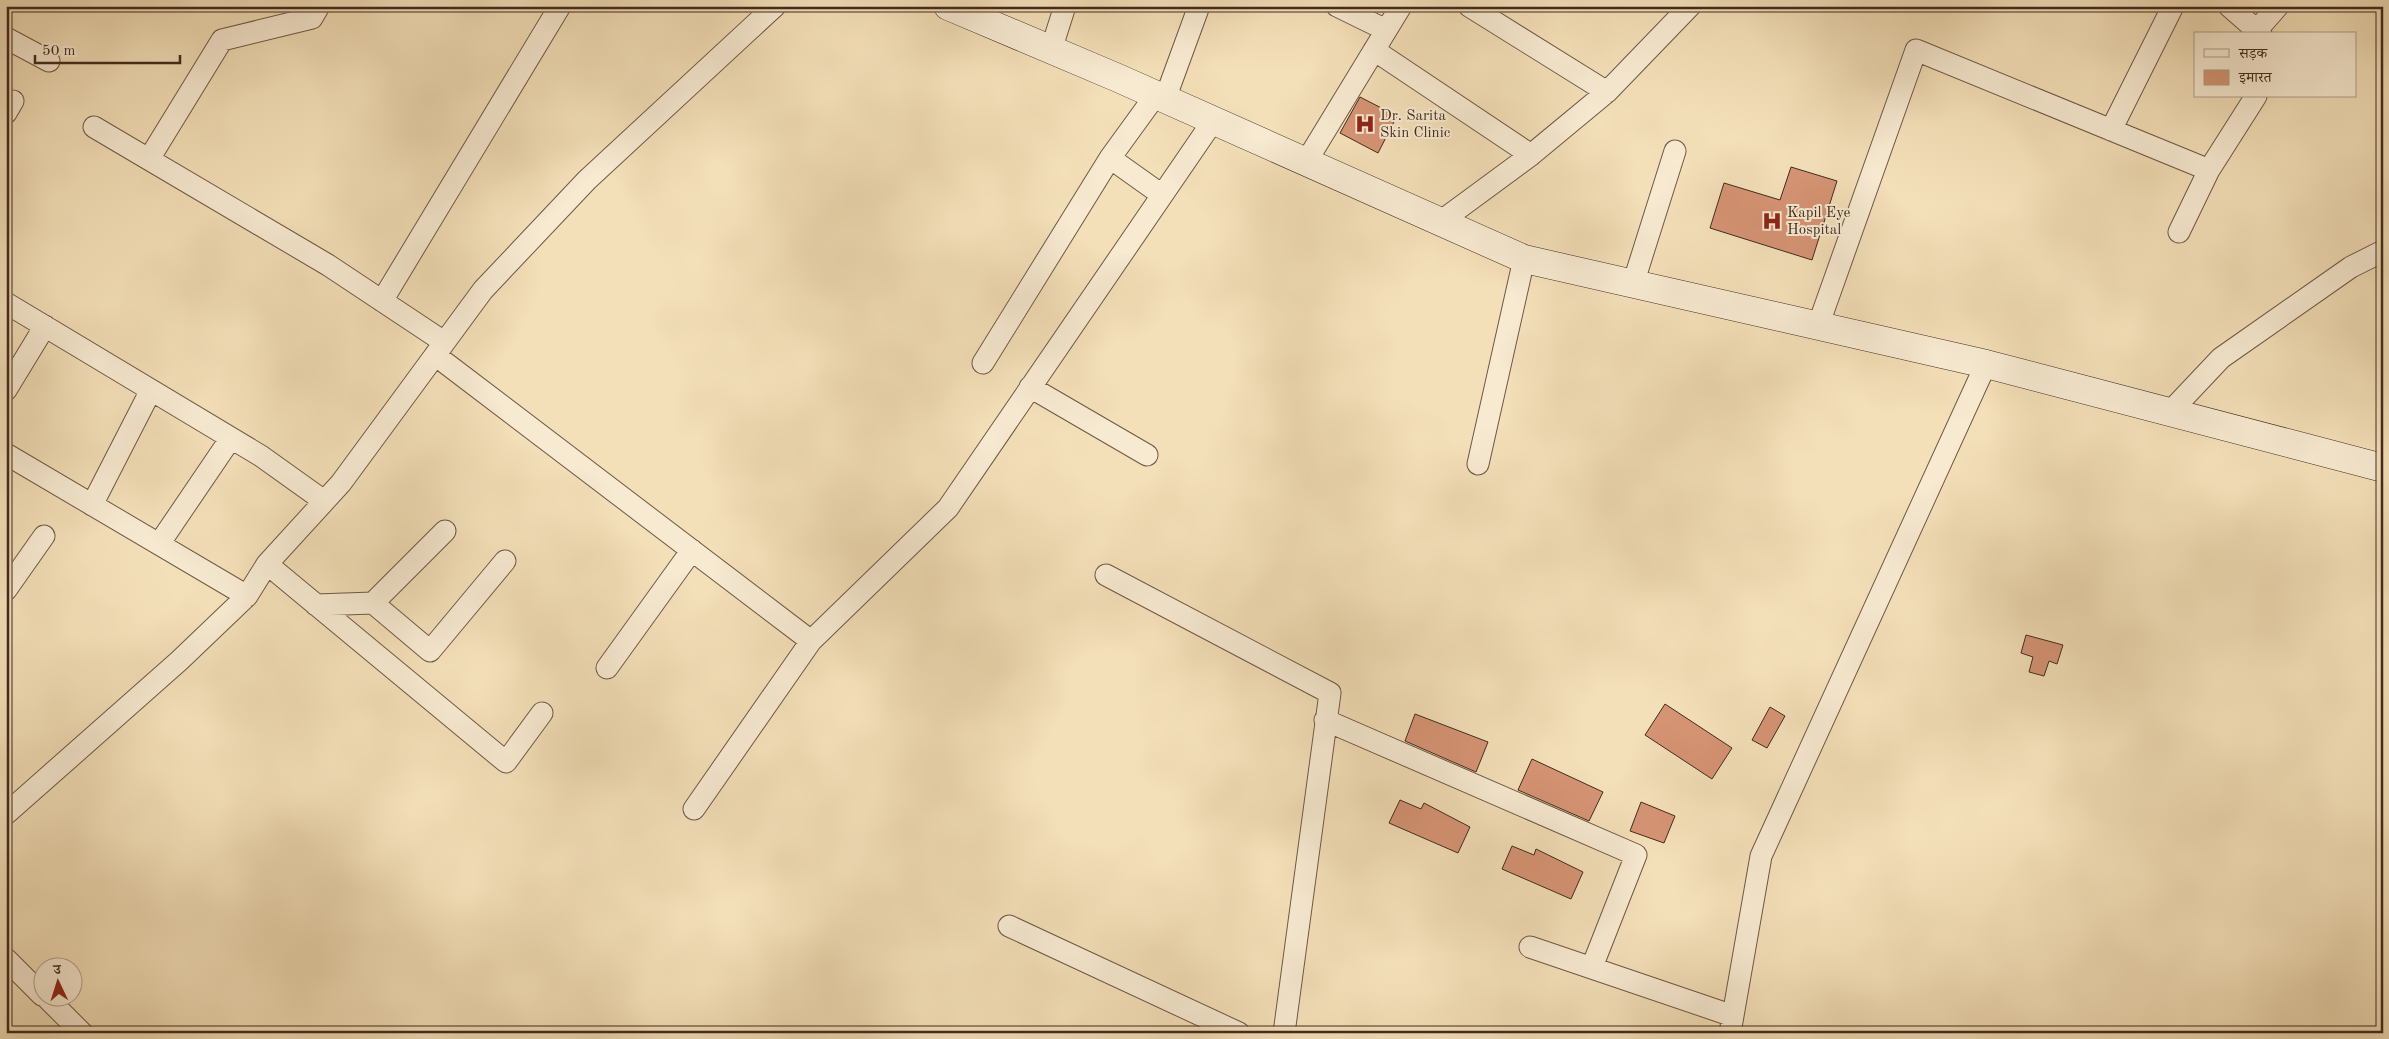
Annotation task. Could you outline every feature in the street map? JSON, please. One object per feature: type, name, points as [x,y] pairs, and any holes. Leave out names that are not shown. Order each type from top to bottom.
[{"type":"street","points":[[149,159],[222,40],[312,18],[319,6]]},
{"type":"street","points":[[382,300],[560,6]]},
{"type":"street","points":[[6,814],[179,661],[247,596],[267,564],[341,483],[483,290],[587,180],[775,6]]},
{"type":"street","points":[[948,6],[1524,259],[1986,364],[2383,468]]},
{"type":"street","points":[[1051,50],[1065,6]]},
{"type":"street","points":[[982,363],[1110,158],[1160,98],[1199,6]]},
{"type":"street","points":[[1337,6],[1386,30]]},
{"type":"street","points":[[1306,162],[1401,6]]},
{"type":"street","points":[[1468,6],[1607,92]]},
{"type":"street","points":[[1440,222],[1531,155],[1607,92],[1690,6]]},
{"type":"street","points":[[2111,130],[2173,6]]},
{"type":"street","points":[[2229,6],[2259,32],[2278,6]]},
{"type":"street","points":[[6,38],[49,61]]},
{"type":"street","points":[[1374,50],[1531,155]]},
{"type":"street","points":[[1818,326],[1916,50],[2210,170]]},
{"type":"street","points":[[2179,232],[2210,170],[2255,98]]},
{"type":"street","points":[[694,809],[811,642],[948,508],[1212,121]]},
{"type":"street","points":[[94,127],[328,265],[382,300],[440,349],[692,550],[811,642]]},
{"type":"street","points":[[1633,284],[1675,151]]},
{"type":"street","points":[[1110,158],[1162,195]]},
{"type":"street","points":[[2170,412],[2221,358],[2351,267],[2383,251]]},
{"type":"street","points":[[1478,464],[1524,259]]},
{"type":"street","points":[[6,303],[261,456],[324,501]]},
{"type":"street","points":[[6,390],[45,326]]},
{"type":"street","points":[[1530,947],[1592,967],[1732,1024],[1761,856],[1986,364]]},
{"type":"street","points":[[1030,387],[1147,455]]},
{"type":"street","points":[[92,504],[151,390]]},
{"type":"street","points":[[159,544],[231,438]]},
{"type":"street","points":[[6,454],[247,596]]},
{"type":"street","points":[[373,603],[445,531]]},
{"type":"street","points":[[6,590],[44,536]]},
{"type":"street","points":[[607,668],[692,550]]},
{"type":"street","points":[[316,605],[373,603],[430,651],[505,561]]},
{"type":"street","points":[[267,564],[506,762],[542,713]]},
{"type":"street","points":[[1106,575],[1330,693],[1284,1033]]},
{"type":"street","points":[[1325,720],[1636,855],[1592,967]]},
{"type":"street","points":[[1009,926],[1238,1033]]},
{"type":"street","points":[[6,959],[32,984]]},
{"type":"street","points":[[54,1006],[82,1033]]},
{"type":"building","points":[[1360,97],[1397,116],[1378,153],[1340,133]]},
{"type":"building","points":[[1791,167],[1837,181],[1812,260],[1710,228],[1724,183],[1780,200]]},
{"type":"building","points":[[2026,635],[2063,645],[2057,664],[2049,661],[2044,676],[2029,672],[2033,657],[2021,653]]},
{"type":"building","points":[[1665,704],[1732,748],[1712,779],[1645,735]]},
{"type":"building","points":[[1770,707],[1785,716],[1767,748],[1752,740]]},
{"type":"building","points":[[1415,714],[1488,742],[1476,772],[1405,741]]},
{"type":"building","points":[[1532,759],[1603,792],[1589,821],[1518,790]]},
{"type":"building","points":[[1400,800],[1421,809],[1424,803],[1470,827],[1458,853],[1389,823]]},
{"type":"building","points":[[1641,802],[1675,816],[1664,843],[1630,831]]},
{"type":"building","points":[[1512,846],[1534,855],[1536,849],[1583,872],[1571,899],[1502,869]]},
{"type":"place","name":"Dr. Sarita Skin Clinic","points":[[1365,124]]},
{"type":"place","name":"Kapil Eye Hospital","points":[[1772,221]]}]
